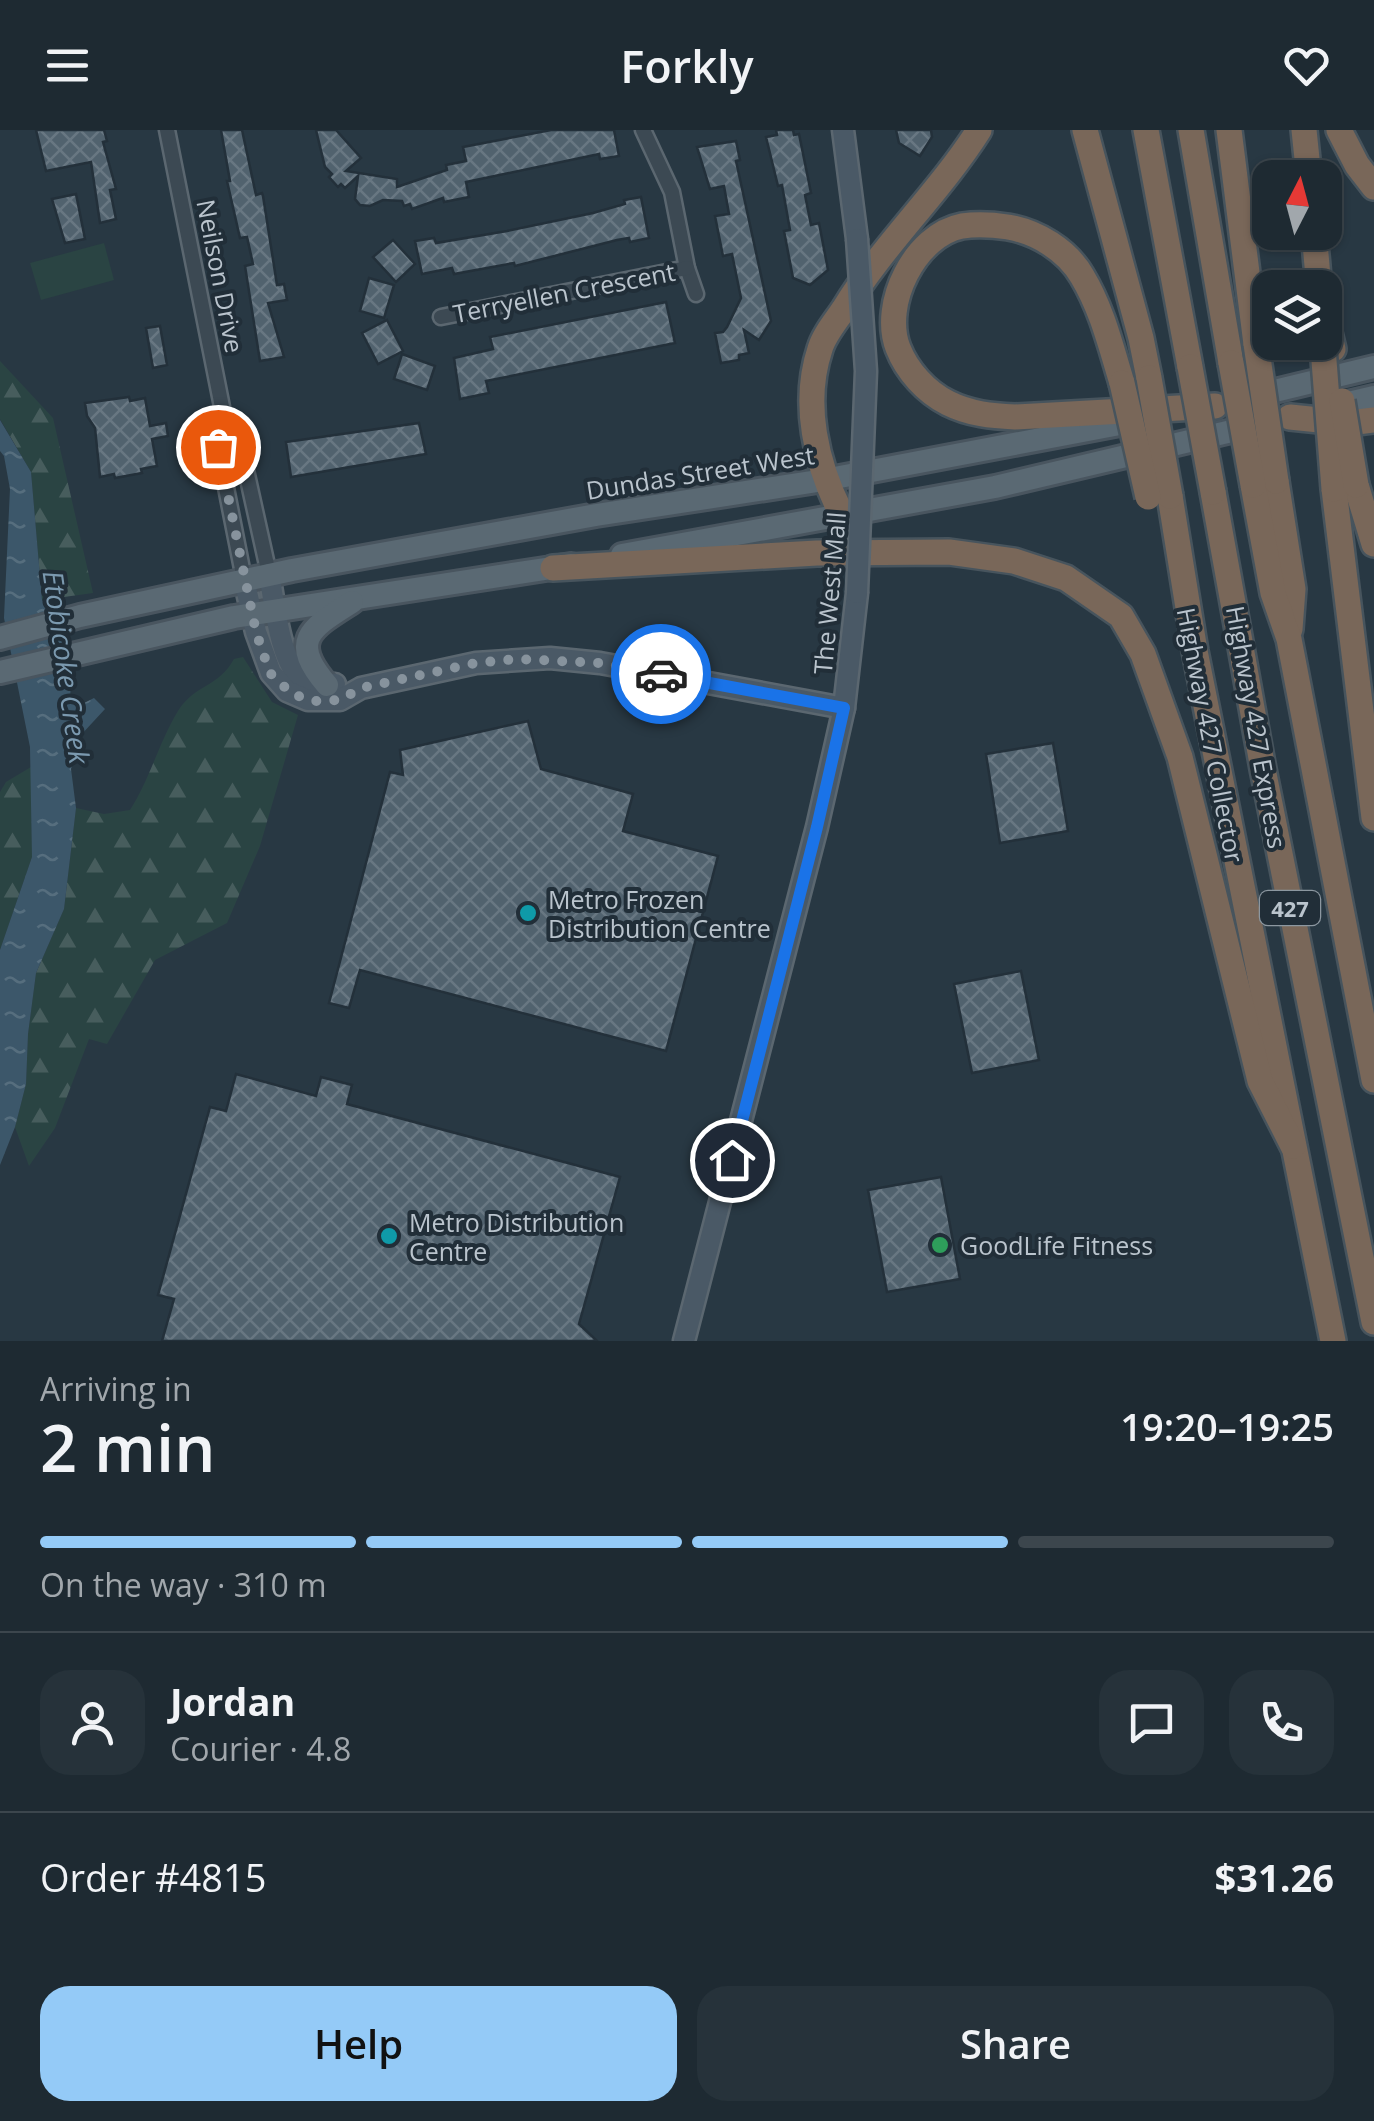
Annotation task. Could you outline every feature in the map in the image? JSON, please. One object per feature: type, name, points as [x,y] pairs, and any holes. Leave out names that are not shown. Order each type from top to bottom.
[{"type":"highway","points":[[841,513],[824,480],[812,417],[813,380],[820,346],[864,276],[979,130]]},
{"type":"highway","name":"Highway 427 Collector","points":[[1086,130],[1141,338],[1149,378],[1159,497],[1179,566],[1333,1341]]},
{"type":"highway","points":[[1098,130],[1134,279],[1141,338]]},
{"type":"highway","name":"Highway 427 Express","points":[[1146,130],[1267,789],[1374,1322]]},
{"type":"highway","name":"Highway 427 Express","points":[[1190,130],[1231,363],[1265,483],[1273,593],[1290,639],[1374,1080]]},
{"type":"highway","points":[[1229,130],[1256,344],[1265,483]]},
{"type":"highway","points":[[1304,130],[1306,160]]},
{"type":"highway","points":[[1339,130],[1357,166],[1374,187]]},
{"type":"highway","points":[[1159,497],[1122,383],[1103,320],[1081,272],[1055,246],[1027,230],[995,225],[960,226],[924,246],[903,276],[896,314],[897,345],[915,378],[958,408],[1015,417],[1215,406]]},
{"type":"highway","points":[[1328,360],[1344,487],[1374,818]]},
{"type":"highway","points":[[1290,417],[1349,423],[1374,420]]},
{"type":"highway","points":[[1344,487],[1374,544]]},
{"type":"highway","points":[[553,568],[817,553],[948,552],[1014,561],[1066,578],[1121,616],[1143,654],[1180,757],[1260,1081],[1293,1146]]},
{"type":"main road","name":"The West Mall","points":[[684,1341],[774,1000],[844,708],[856,593],[866,371],[858,238],[843,130]]},
{"type":"main road","name":"Dundas Street West","points":[[0,638],[269,574],[824,480],[1215,406],[1374,367]]},
{"type":"main road","points":[[0,672],[251,614],[553,568],[995,488],[1374,397]]},
{"type":"main road","name":"Neilson Drive","points":[[269,574],[282,642],[296,674],[307,682],[327,684]]},
{"type":"main road","name":"Neilson Drive","points":[[244,580],[270,673],[286,691],[308,700],[329,701],[340,700],[361,688]]},
{"type":"main road","points":[[359,598],[309,634],[307,658],[327,684],[361,688],[476,663],[550,658],[600,663],[844,708]]},
{"type":"street","name":"Neilson Drive","points":[[167,130],[227,432],[240,443],[269,574]]},
{"type":"street","points":[[644,130],[672,192],[696,294]]},
{"type":"street","name":"Terryellen Crescent","points":[[442,317],[687,268]]},
{"type":"street","name":"Neilson Drive","points":[[227,432],[218,447],[244,580]]},
{"type":"green space","points":[[104,243],[114,280],[41,300],[30,263]]},
{"type":"green space","points":[[0,361],[53,418],[93,593],[42,600],[31,472],[0,419]]},
{"type":"green space","points":[[243,657],[272,702],[298,715],[260,846],[227,923],[155,960],[107,1044],[89,1039],[55,1128],[29,1166],[15,1127],[26,1084],[36,973],[64,909],[76,808],[104,814],[130,810],[178,711],[221,676],[234,659]]},
{"type":"green space","points":[[31,767],[32,857],[0,950],[0,792],[6,782]]},
{"type":"water","name":"Etobicoke Creek","points":[[0,420],[31,472],[42,600],[58,618],[71,681],[70,700],[80,705],[94,698],[105,709],[80,736],[71,769],[76,808],[64,909],[36,973],[26,1084],[0,1165],[0,950],[32,857],[30,747],[4,618],[10,489],[0,451]]},
{"type":"building","points":[[36,130],[104,130],[107,141],[103,142],[116,189],[110,190],[116,219],[100,223],[91,162],[46,171]]},
{"type":"building","points":[[221,130],[242,130],[256,195],[263,196],[277,285],[284,284],[287,300],[268,303],[284,357],[260,361],[245,266],[253,264],[247,237],[240,238]]},
{"type":"building","points":[[316,130],[336,130],[361,158],[346,171],[397,179],[397,187],[447,170],[446,165],[466,161],[463,147],[551,130],[614,130],[619,156],[600,159],[599,154],[466,182],[469,197],[444,202],[443,198],[412,209],[402,201],[383,200],[370,206],[360,205],[355,199],[358,176],[345,188],[341,184],[338,187],[329,177],[332,174],[325,167]]},
{"type":"building","points":[[776,130],[799,134],[811,193],[805,195],[811,225],[819,223],[828,270],[810,285],[793,278],[784,231],[790,230],[782,185],[778,186],[766,137],[777,135]]},
{"type":"building","points":[[896,130],[931,130],[932,137],[920,156],[899,143]]},
{"type":"building","points":[[736,141],[740,160],[736,161],[771,321],[759,340],[744,330],[749,353],[739,355],[739,360],[721,363],[715,333],[727,327],[741,298],[732,254],[723,256],[715,216],[729,214],[724,186],[710,189],[697,147]]},
{"type":"building","points":[[76,194],[85,239],[65,243],[52,199]]},
{"type":"building","points":[[641,197],[649,238],[617,240],[515,266],[514,263],[454,274],[452,268],[422,274],[415,241],[434,238],[436,243],[507,231],[593,213]]},
{"type":"building","points":[[393,240],[415,264],[396,282],[373,257]]},
{"type":"building","points":[[369,278],[394,285],[384,318],[360,311]]},
{"type":"building","points":[[666,302],[675,343],[486,381],[489,393],[460,399],[454,358],[493,349],[490,337]]},
{"type":"building","points":[[387,320],[403,351],[378,364],[362,333]]},
{"type":"building","points":[[160,326],[167,365],[153,368],[146,328]]},
{"type":"building","points":[[402,354],[435,366],[427,390],[394,379]]},
{"type":"building","points":[[129,397],[130,401],[145,398],[150,426],[166,423],[168,436],[152,439],[157,466],[141,469],[142,473],[100,477],[95,428],[85,403]]},
{"type":"building","points":[[419,423],[426,454],[291,477],[286,442]]},
{"type":"building","name":"Metro Frozen Distribution Centre","points":[[528,721],[541,769],[633,794],[623,831],[718,856],[666,1051],[360,970],[349,1008],[329,1003],[390,772],[403,775],[400,750]]},
{"type":"building","points":[[1053,743],[1068,831],[1000,843],[986,754]]},
{"type":"building","points":[[1021,971],[1039,1060],[972,1073],[954,984]]},
{"type":"building","name":"Metro Distribution Centre","points":[[236,1074],[316,1096],[321,1077],[352,1085],[347,1104],[620,1177],[579,1324],[597,1341],[162,1341],[174,1299],[158,1295],[210,1107],[226,1111]]},
{"type":"building","points":[[941,1177],[960,1279],[887,1292],[868,1190]]},
{"type":"way so far","points":[[218,447],[262,653],[270,673],[292,694],[314,701],[340,700],[361,688],[476,663],[517,659],[600,663],[661,674]]},
{"type":"place","name":"Metro Frozen Distribution Centre","points":[[528,913]]},
{"type":"place","name":"Metro Distribution Centre","points":[[389,1236]]},
{"type":"place","name":"GoodLife Fitness","points":[[940,1245]]},
{"type":"route","points":[[661,674],[844,708],[732,1160]]}]
